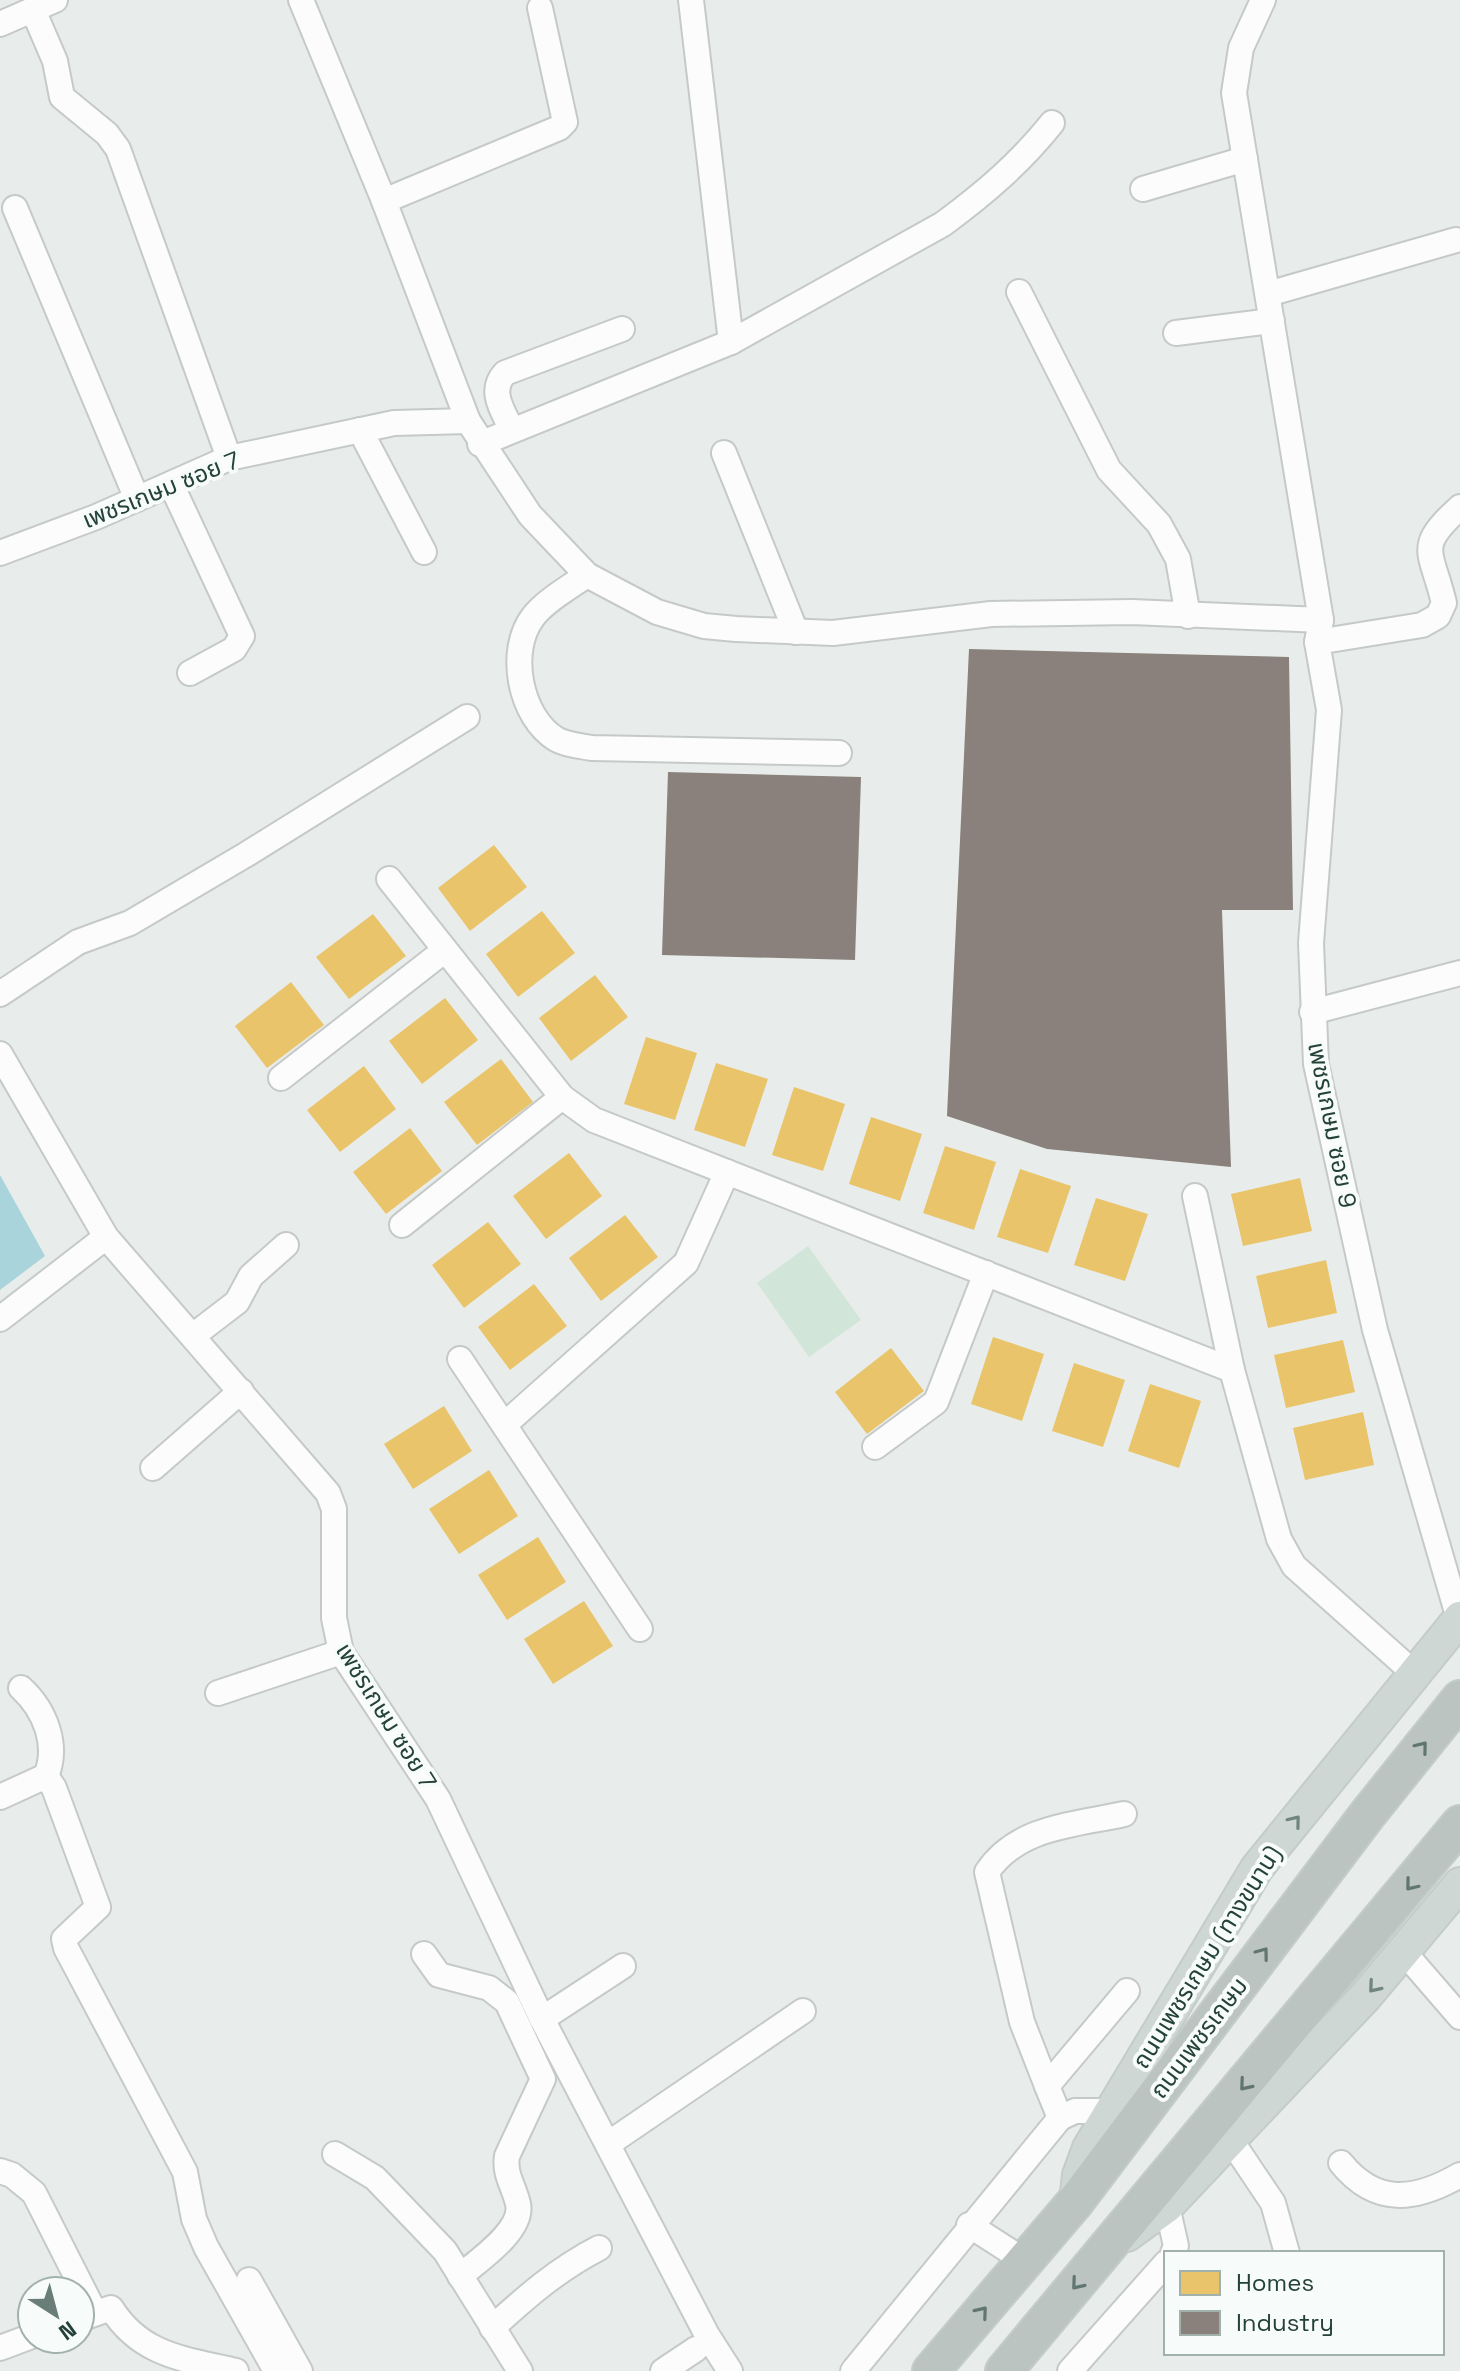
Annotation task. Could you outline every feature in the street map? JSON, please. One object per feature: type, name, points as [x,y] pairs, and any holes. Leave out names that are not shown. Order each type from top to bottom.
[{"type":"highway","name":"ถนนเพชรเกษม","points":[[931,2371],[1076,2201],[1367,1815],[1460,1699]]},
{"type":"highway","points":[[1004,2371],[1460,1824]]},
{"type":"main road","name":"ถนนเพชรเกษม (ทางขนาน)","points":[[1076,2201],[1079,2175],[1089,2148],[1257,1868],[1460,1618]]},
{"type":"main road","points":[[1104,2251],[1167,2206],[1366,1996],[1460,1884]]},
{"type":"street","points":[[0,24],[55,0]]},
{"type":"street","points":[[301,0],[384,201],[468,421],[480,444],[530,515],[587,575],[657,612],[704,626],[833,633],[991,614],[1132,612],[1319,631],[1422,625],[1438,616],[1444,603],[1428,544],[1432,534],[1460,507]]},
{"type":"street","points":[[691,0],[731,342]]},
{"type":"street","name":"เพชรเกษม ซอย 9","points":[[1263,0],[1241,48],[1235,75],[1245,159],[1329,710],[1311,943],[1316,1064],[1375,1330],[1460,1618]]},
{"type":"street","points":[[384,201],[559,128],[565,122],[540,8]]},
{"type":"street","points":[[33,10],[55,61],[62,97],[107,134],[118,149],[229,458]]},
{"type":"street","points":[[480,444],[731,342],[943,224],[976,202],[1023,160],[1052,123]]},
{"type":"street","points":[[1143,189],[1245,159]]},
{"type":"street","points":[[15,208],[137,499]]},
{"type":"street","points":[[1268,294],[1456,240]]},
{"type":"street","points":[[1019,292],[1109,470],[1159,524],[1178,559],[1188,616]]},
{"type":"street","points":[[1176,333],[1272,321]]},
{"type":"street","points":[[512,430],[496,394],[498,380],[505,373],[622,329]]},
{"type":"street","name":"เพชรเกษม ซอย 7","points":[[0,553],[137,499],[229,458],[394,423],[468,421]]},
{"type":"street","points":[[360,430],[424,552]]},
{"type":"street","points":[[724,453],[796,632]]},
{"type":"street","points":[[171,484],[242,636],[234,649],[190,673]]},
{"type":"street","points":[[587,575],[533,617],[518,652],[537,723],[558,740],[592,748],[839,753]]},
{"type":"street","points":[[0,994],[78,942],[130,923],[247,854],[467,717]]},
{"type":"street","points":[[389,879],[562,1097],[594,1120],[1232,1370]]},
{"type":"street","points":[[281,1078],[445,950]]},
{"type":"street","points":[[1312,1012],[1460,973]]},
{"type":"street","name":"เพชรเกษม ซอย 7","points":[[0,1054],[106,1237],[317,1477],[334,1509],[334,1618],[341,1652],[438,1799],[542,2019],[707,2335],[730,2371]]},
{"type":"street","points":[[402,1225],[562,1097]]},
{"type":"street","points":[[504,1425],[686,1263],[727,1172]]},
{"type":"street","points":[[1195,1196],[1232,1370],[1279,1539],[1294,1566],[1414,1673]]},
{"type":"street","points":[[0,1319],[106,1237]]},
{"type":"street","points":[[194,1335],[237,1302],[251,1276],[286,1245]]},
{"type":"street","points":[[875,1447],[936,1402],[986,1273]]},
{"type":"street","points":[[460,1359],[640,1629]]},
{"type":"street","points":[[153,1468],[241,1391]]},
{"type":"street","points":[[218,1693],[341,1652]]},
{"type":"street","points":[[0,1797],[46,1776],[52,1761],[50,1737],[36,1702],[21,1688]]},
{"type":"street","points":[[46,1776],[54,1788],[98,1907],[64,1939],[66,1948],[185,2172],[194,2219],[206,2247],[276,2371]]},
{"type":"street","points":[[1060,2118],[1022,2022],[987,1872],[1012,1846],[1039,1833],[1071,1822],[1124,1814]]},
{"type":"street","points":[[1403,1951],[1460,2017]]},
{"type":"street","points":[[424,1954],[439,1975],[489,1988],[507,2002],[543,2079],[507,2156],[505,2169],[519,2207],[518,2217],[503,2241],[460,2276]]},
{"type":"street","points":[[542,2019],[623,1966]]},
{"type":"street","points":[[1047,2086],[1127,1991]]},
{"type":"street","points":[[608,2144],[803,2011]]},
{"type":"street","points":[[853,2371],[969,2225],[1060,2118],[1075,2111],[1111,2111]]},
{"type":"street","points":[[1230,2139],[1273,2203],[1286,2251]]},
{"type":"street","points":[[335,2154],[375,2178],[445,2251],[520,2371]]},
{"type":"street","points":[[1341,2163],[1354,2179],[1383,2196],[1422,2192],[1460,2175]]},
{"type":"street","points":[[0,2171],[12,2175],[34,2193],[76,2275]]},
{"type":"street","points":[[1167,2206],[1176,2246],[1174,2251]]},
{"type":"street","points":[[969,2225],[1025,2261]]},
{"type":"street","points":[[492,2328],[533,2291],[572,2262],[599,2248]]},
{"type":"street","points":[[1070,2371],[1164,2265]]},
{"type":"street","points":[[249,2280],[300,2371]]},
{"type":"street","points":[[96,2313],[151,2349],[236,2371]]},
{"type":"street","points":[[663,2371],[696,2349]]},
{"type":"green space","points":[[808,1246],[861,1320],[809,1357],[757,1283]]},
{"type":"water","points":[[0,1175],[45,1256],[0,1290]]},
{"type":"building: Homes","points":[[494,845],[527,887],[470,931],[438,888]]},
{"type":"building: Homes","points":[[542,911],[575,953],[518,997],[486,954]]},
{"type":"building: Homes","points":[[373,914],[406,956],[349,999],[316,957]]},
{"type":"building: Homes","points":[[595,975],[628,1017],[571,1061],[539,1018]]},
{"type":"building: Homes","points":[[291,982],[324,1025],[267,1068],[235,1026]]},
{"type":"building: Homes","points":[[445,998],[478,1040],[422,1084],[389,1041]]},
{"type":"building: Homes","points":[[646,1037],[697,1053],[675,1120],[624,1104]]},
{"type":"building: Homes","points":[[501,1059],[533,1102],[477,1145],[444,1102]]},
{"type":"building: Homes","points":[[716,1063],[768,1079],[745,1147],[694,1130]]},
{"type":"building: Homes","points":[[364,1066],[396,1109],[340,1152],[307,1110]]},
{"type":"building: Homes","points":[[794,1087],[845,1104],[823,1171],[772,1155]]},
{"type":"building: Homes","points":[[871,1117],[922,1134],[900,1201],[849,1184]]},
{"type":"building: Homes","points":[[410,1128],[442,1171],[386,1214],[353,1172]]},
{"type":"building: Homes","points":[[945,1146],[996,1162],[974,1230],[923,1213]]},
{"type":"building: Homes","points":[[569,1153],[602,1196],[546,1239],[513,1196]]},
{"type":"building: Homes","points":[[1020,1169],[1071,1186],[1048,1253],[997,1237]]},
{"type":"building: Homes","points":[[1300,1178],[1312,1231],[1243,1246],[1231,1194]]},
{"type":"building: Homes","points":[[1096,1198],[1148,1214],[1125,1281],[1074,1265]]},
{"type":"building: Homes","points":[[625,1215],[658,1257],[601,1301],[569,1258]]},
{"type":"building: Homes","points":[[488,1222],[521,1264],[464,1308],[432,1265]]},
{"type":"building: Homes","points":[[1326,1260],[1337,1313],[1268,1328],[1256,1276]]},
{"type":"building: Homes","points":[[534,1284],[567,1326],[510,1370],[478,1327]]},
{"type":"building: Homes","points":[[993,1337],[1044,1354],[1022,1421],[971,1404]]},
{"type":"building: Homes","points":[[1343,1340],[1355,1392],[1286,1408],[1274,1355]]},
{"type":"building: Homes","points":[[891,1348],[924,1391],[867,1434],[835,1392]]},
{"type":"building: Homes","points":[[1074,1363],[1125,1380],[1103,1447],[1052,1431]]},
{"type":"building: Homes","points":[[1150,1384],[1201,1401],[1179,1468],[1128,1451]]},
{"type":"building: Homes","points":[[444,1406],[472,1451],[413,1489],[384,1444]]},
{"type":"building: Homes","points":[[1363,1412],[1374,1465],[1305,1480],[1293,1428]]},
{"type":"building: Homes","points":[[489,1470],[518,1516],[459,1554],[429,1509]]},
{"type":"building: Homes","points":[[538,1537],[566,1582],[507,1620],[478,1575]]},
{"type":"building: Homes","points":[[584,1601],[613,1646],[553,1684],[524,1639]]},
{"type":"building: Industry","points":[[969,649],[1289,657],[1293,910],[1222,910],[1231,1167],[1047,1149],[947,1116]]},
{"type":"building: Industry","points":[[668,772],[861,777],[855,960],[662,955]]}]
